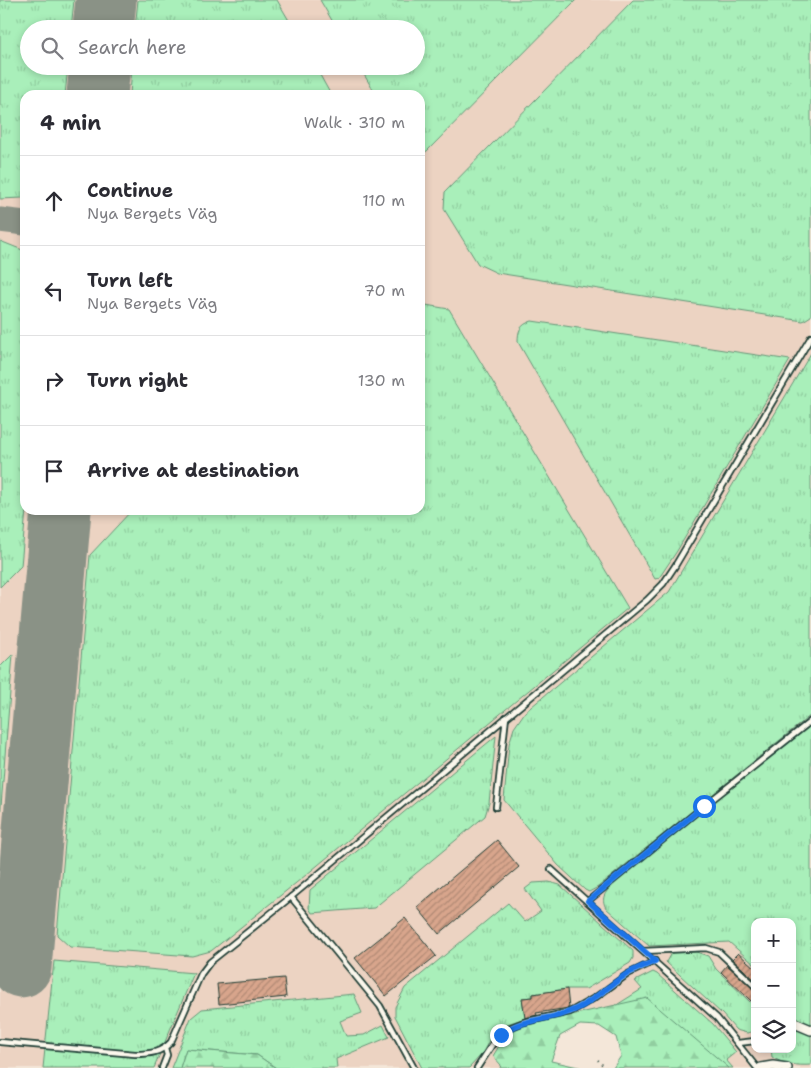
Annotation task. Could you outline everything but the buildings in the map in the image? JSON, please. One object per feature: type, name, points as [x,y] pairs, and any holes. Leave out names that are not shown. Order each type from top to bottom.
[{"type":"street","points":[[796,1024],[811,1030]]},
{"type":"street","points":[[761,1068],[773,1066],[787,1068]]},
{"type":"lane","points":[[0,1042],[135,1054],[152,1053],[165,1048],[171,1042],[201,974],[210,962],[291,897],[647,600],[663,584],[811,337]]},
{"type":"lane","points":[[496,807],[506,717]]},
{"type":"lane","points":[[588,901],[811,721]]},
{"type":"lane","points":[[551,868],[717,1018],[757,1068]]},
{"type":"lane","points":[[291,897],[380,1006],[414,1068]]},
{"type":"lane","points":[[644,951],[706,948],[719,952],[751,982]]},
{"type":"lane","points":[[476,1068],[494,1042],[510,1028],[524,1022],[570,1012],[596,997],[628,974],[655,961]]},
{"type":"lane","points":[[738,1043],[751,1041]]},
{"type":"lane","points":[[162,1068],[167,1055],[165,1048]]},
{"type":"path","points":[[598,1060],[606,1068]]},
{"type":"shaded area","points":[[0,0],[811,0],[811,1068],[729,1068],[647,998],[615,1006],[501,1065],[500,1068],[276,1068],[257,1055],[186,1049],[180,1068],[0,1068]]},
{"type":"green space","points":[[0,0],[74,0],[72,20],[20,20],[20,75],[67,75],[66,90],[20,90],[20,198],[0,199]]},
{"type":"green space","points":[[138,0],[277,0],[289,20],[136,20]]},
{"type":"green space","points":[[320,0],[576,0],[425,152],[425,90],[373,90],[364,75],[425,75],[425,20],[332,20]]},
{"type":"green space","points":[[633,0],[811,0],[811,316],[803,321],[497,273],[478,264],[444,209],[445,192]]},
{"type":"green space","points":[[131,75],[320,75],[328,90],[130,90]]},
{"type":"green space","points":[[0,241],[20,249],[20,515],[26,515],[21,566],[0,587]]},
{"type":"green space","points":[[425,305],[449,309],[628,608],[306,875],[211,951],[192,956],[70,947],[57,935],[90,555],[127,515],[425,515]]},
{"type":"green space","points":[[532,321],[790,360],[677,551],[659,578],[655,579],[518,342],[520,328]]},
{"type":"green space","points":[[811,353],[811,715],[598,887],[589,892],[558,865],[504,800],[509,744],[514,728],[525,712],[669,592]]},
{"type":"green space","points":[[13,654],[0,819],[0,667]]},
{"type":"green space","points":[[811,723],[811,1029],[796,1021],[796,918],[751,918],[751,961],[729,942],[649,946],[606,908],[604,898],[606,892],[614,883]]},
{"type":"green space","points":[[496,736],[489,803],[485,816],[374,908],[312,913],[309,908],[310,890]]},
{"type":"green space","points":[[549,882],[560,885],[633,951],[633,958],[630,963],[586,989],[567,989],[533,994],[533,997],[522,998],[525,1018],[494,1031],[482,1054],[469,1068],[422,1068],[395,1016],[395,1007],[405,988],[508,903],[525,922],[541,911],[525,889],[533,883]]},
{"type":"green space","points":[[696,952],[708,956],[716,969],[751,1002],[751,1032],[747,1033],[736,1030],[722,1014],[666,962],[671,953]]},
{"type":"green space","points":[[54,961],[194,973],[154,1068],[43,1068]]},
{"type":"green space","points":[[653,972],[713,1024],[736,1052],[726,1060],[733,1068],[729,1068],[615,1006],[642,989],[635,981]]},
{"type":"green space","points":[[354,994],[362,1013],[340,1021],[346,1036],[364,1035],[383,1025],[389,1037],[336,1059],[337,1068],[276,1068],[257,1055],[186,1049],[180,1068],[171,1068],[191,1018],[202,1009]]},
{"type":"green space","points":[[647,998],[729,1068],[613,1068],[621,1056],[616,1037],[599,1026],[580,1025],[560,1036],[551,1061],[583,1068],[500,1068],[501,1065],[493,1056],[505,1036],[518,1027]]},
{"type":"green space","points":[[796,1025],[811,1031],[811,1065],[790,1064],[772,1057],[772,1053],[796,1053]]},
{"type":"green space","points":[[186,1049],[257,1055],[276,1068],[180,1068]]},
{"type":"taxiway","points":[[0,220],[20,222]]},
{"type":"runway","points":[[104,20],[106,0]]},
{"type":"runway","points":[[98,90],[99,75]]},
{"type":"runway","points":[[21,967],[61,515]]},
{"type":"route","points":[[501,1035],[510,1028],[524,1022],[570,1012],[596,997],[628,974],[655,961],[588,901],[704,806]]}]
